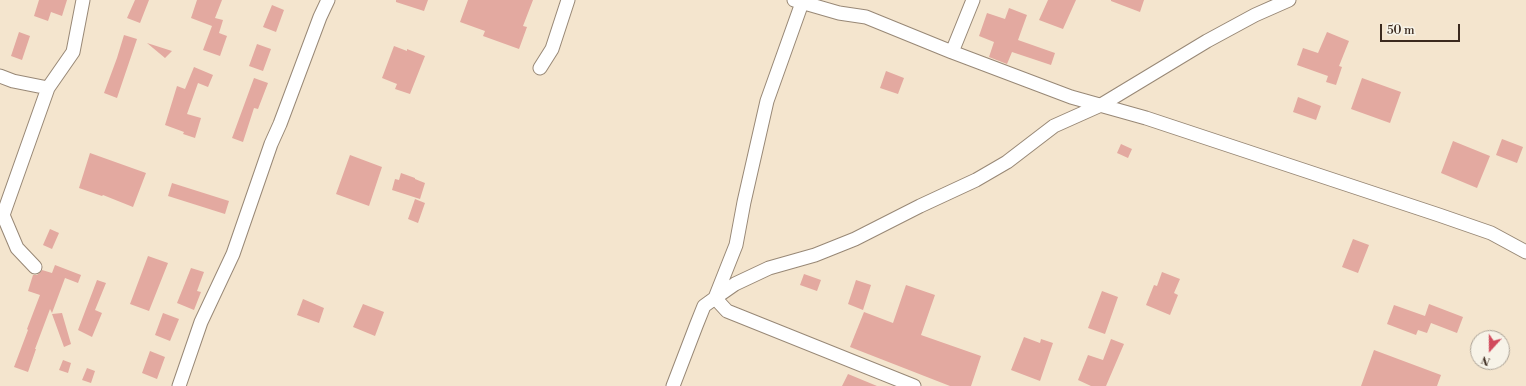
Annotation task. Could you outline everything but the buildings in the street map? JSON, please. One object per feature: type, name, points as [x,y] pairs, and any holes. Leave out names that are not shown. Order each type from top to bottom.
[{"type":"street","points":[[35,267],[17,248],[3,215],[48,88],[73,52],[83,0]]},
{"type":"street","points":[[179,386],[201,322],[233,254],[242,231],[271,144],[328,0]]},
{"type":"street","points":[[540,68],[552,49],[568,0]]},
{"type":"street","points":[[952,52],[973,0]]},
{"type":"street","points":[[673,386],[704,306],[735,284],[769,268],[815,255],[855,239],[976,180],[1007,162],[1054,126],[1101,105],[1207,41],[1255,15],[1289,0]]},
{"type":"street","points":[[715,298],[736,245],[744,202],[767,101],[800,1],[866,18],[1070,97],[1146,118],[1484,230],[1526,252]]},
{"type":"street","points":[[0,76],[13,81],[48,88]]},
{"type":"street","points":[[715,298],[727,310],[914,386]]}]
